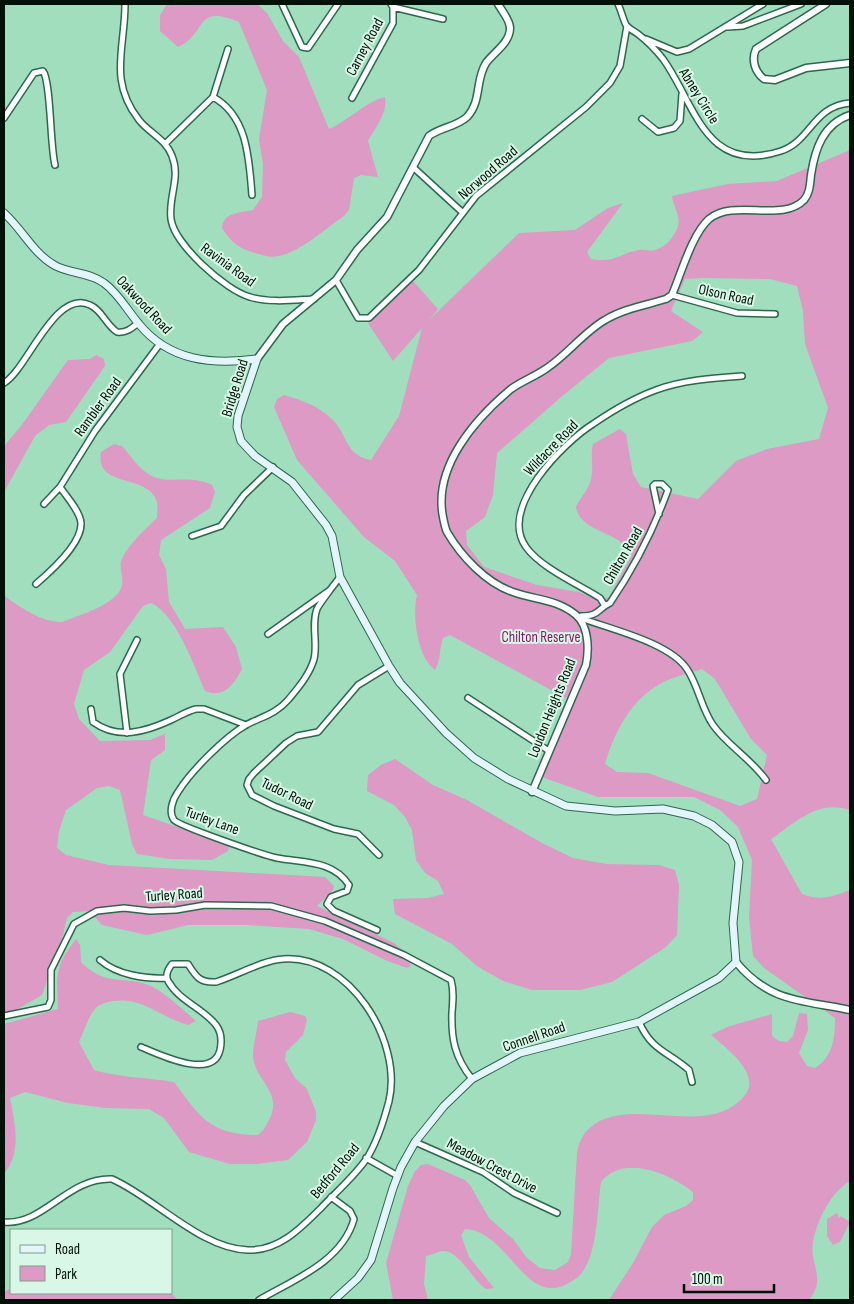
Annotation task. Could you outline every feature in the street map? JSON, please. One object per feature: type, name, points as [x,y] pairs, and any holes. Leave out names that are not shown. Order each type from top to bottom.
[{"type":"main road","name":"Oakwood Road","points":[[4,213],[16,224],[42,256],[56,266],[102,281],[116,293],[138,323],[159,345],[202,360],[239,361],[257,359]]},
{"type":"main road","name":"Bridge Road","points":[[257,359],[240,408],[237,427],[244,446],[292,482],[326,525],[332,536],[340,577],[400,683],[464,750],[532,792]]},
{"type":"main road","points":[[532,792],[580,808],[615,811],[663,809],[694,816],[712,825],[732,842],[739,862],[733,923],[736,962]]},
{"type":"main road","name":"Connell Road","points":[[334,1300],[358,1278],[371,1260],[398,1176],[415,1142],[444,1106],[472,1079],[520,1053],[639,1022],[719,978],[736,962]]},
{"type":"street","name":"Ravinia Road","points":[[125,4],[119,66],[121,86],[128,106],[166,144],[172,154],[176,169],[171,219],[174,231],[184,247],[203,265],[248,297],[267,300],[316,299]]},
{"type":"street","points":[[282,4],[302,47],[308,48],[338,4]]},
{"type":"street","name":"Bridge Road","points":[[257,359],[283,324],[316,299],[336,280],[357,250],[387,217],[429,136],[438,129],[461,121],[476,106],[482,72],[486,62],[507,40],[509,33],[508,21],[498,4]]},
{"type":"street","points":[[618,4],[627,26]]},
{"type":"street","name":"Abney Circle","points":[[639,35],[677,52],[689,49],[763,4]]},
{"type":"street","points":[[728,27],[743,26],[801,4]]},
{"type":"street","points":[[826,4],[756,48],[753,56],[756,69],[764,79],[775,80],[806,68],[850,63]]},
{"type":"street","points":[[392,5],[443,19]]},
{"type":"street","name":"Carney Road","points":[[352,98],[393,23],[392,5]]},
{"type":"street","name":"Abney Circle","points":[[627,26],[663,59],[698,121],[720,147],[758,155],[780,151],[791,146],[826,109],[836,104],[850,103]]},
{"type":"street","name":"Norwood Road","points":[[336,280],[358,318],[369,318],[418,270],[476,196],[586,107],[610,83],[620,66],[627,26]]},
{"type":"street","points":[[166,144],[214,97],[228,49]]},
{"type":"street","points":[[4,118],[34,73],[43,71],[48,82],[51,148],[55,165]]},
{"type":"street","points":[[642,119],[658,132],[674,128],[680,121],[682,94]]},
{"type":"street","points":[[214,97],[233,112],[242,130],[247,152],[252,195]]},
{"type":"street","points":[[766,780],[744,754],[714,727],[706,714],[693,680],[680,660],[649,642],[578,617],[562,605],[501,587],[474,566],[446,530],[441,507],[444,483],[454,456],[469,433],[489,410],[513,388],[547,368],[605,320],[666,299],[672,295],[699,231],[709,219],[721,212],[789,209],[797,206],[809,192],[814,155],[822,137],[830,126],[850,115]]},
{"type":"street","points":[[414,168],[462,212]]},
{"type":"street","name":"Olson Road","points":[[672,295],[737,313],[775,314]]},
{"type":"street","points":[[4,383],[20,368],[34,342],[44,330],[69,307],[81,302],[91,305],[117,332],[124,333],[138,323]]},
{"type":"street","name":"Rambler Road","points":[[44,504],[60,487],[95,431],[159,345]]},
{"type":"street","name":"Wildacre Road","points":[[604,606],[600,598],[549,568],[525,546],[520,534],[519,517],[523,502],[535,480],[585,430],[633,400],[666,387],[742,376]]},
{"type":"street","points":[[192,536],[221,526],[244,494],[273,467]]},
{"type":"street","name":"Chilton Road","points":[[578,617],[590,616],[602,611],[604,606],[610,603],[640,555],[659,514],[668,490],[662,484],[654,484],[659,514]]},
{"type":"street","points":[[36,584],[64,559],[80,529],[79,517],[60,487]]},
{"type":"street","points":[[268,634],[330,590],[340,577]]},
{"type":"street","name":"Turley Lane","points":[[330,590],[317,610],[314,657],[310,671],[287,701],[277,710],[246,725],[217,748],[180,789],[173,800],[171,812],[173,818],[188,828],[277,858],[302,860],[327,867],[343,876],[349,885],[347,891],[331,897],[327,904],[334,912],[377,930]]},
{"type":"street","name":"Loudon Heights Road","points":[[532,792],[588,657],[586,633],[578,617]]},
{"type":"street","points":[[127,733],[120,674],[137,640]]},
{"type":"street","name":"Tudor Road","points":[[379,855],[358,834],[334,829],[274,806],[252,794],[247,785],[249,778],[286,743],[297,736],[318,732],[358,685],[389,666]]},
{"type":"street","points":[[468,698],[550,751]]},
{"type":"street","points":[[91,709],[93,722],[120,734],[156,726],[188,710],[196,709],[204,709],[246,725]]},
{"type":"street","name":"Turley Road","points":[[4,1016],[48,1007],[51,1000],[51,970],[74,924],[97,911],[124,908],[176,910],[205,905],[271,906],[325,921],[404,954],[451,980],[454,995],[451,1031],[453,1045],[457,1058],[472,1079]]},
{"type":"street","name":"Bedford Road","points":[[4,1222],[23,1221],[95,1179],[112,1179],[218,1244],[250,1250],[273,1245],[290,1237],[332,1197],[366,1158],[389,1100],[388,1060],[384,1040],[367,1007],[343,980],[327,969],[299,959],[281,959],[210,983],[200,980],[188,964],[175,964],[168,970],[167,978]]},
{"type":"street","points":[[100,960],[108,967],[125,973],[167,978],[172,987],[216,1025],[222,1042],[219,1055],[211,1062],[191,1065],[141,1047]]},
{"type":"street","points":[[736,962],[747,976],[764,989],[778,995],[850,1010]]},
{"type":"street","points":[[639,1022],[646,1037],[655,1048],[689,1070],[692,1082]]},
{"type":"street","name":"Meadow Crest Drive","points":[[415,1142],[483,1172],[514,1193],[557,1213]]},
{"type":"street","points":[[366,1158],[398,1176]]},
{"type":"street","points":[[258,1300],[324,1263],[345,1239],[354,1219],[350,1211],[332,1197]]},
{"type":"green space","points":[[167,4],[257,4],[267,13],[283,41],[299,57],[329,129],[370,103],[385,97],[383,115],[368,141],[378,177],[361,175],[354,178],[349,210],[344,216],[295,250],[272,257],[249,251],[235,244],[222,228],[223,223],[229,216],[253,210],[262,197],[263,164],[259,139],[267,90],[239,22],[225,17],[215,16],[208,18],[194,35],[178,47],[160,31],[160,15]]},
{"type":"green space","name":"Chilton Reserve","points":[[850,150],[850,810],[838,807],[818,810],[799,819],[771,839],[802,894],[821,898],[838,895],[850,890],[850,1181],[831,1199],[821,1216],[815,1234],[812,1250],[817,1285],[809,1300],[609,1300],[633,1263],[652,1227],[664,1215],[686,1206],[693,1200],[693,1192],[684,1185],[660,1173],[634,1168],[610,1173],[601,1182],[596,1233],[589,1258],[585,1269],[578,1277],[565,1285],[551,1288],[538,1285],[493,1241],[480,1233],[465,1229],[461,1235],[469,1257],[494,1288],[486,1289],[460,1260],[448,1252],[442,1251],[426,1256],[424,1284],[428,1300],[393,1300],[386,1263],[408,1186],[415,1171],[421,1165],[428,1164],[465,1180],[470,1185],[489,1218],[513,1239],[527,1258],[540,1268],[555,1270],[568,1262],[571,1254],[577,1153],[581,1139],[590,1128],[608,1118],[631,1114],[701,1116],[718,1113],[732,1106],[745,1095],[749,1087],[749,1078],[740,1062],[711,1035],[727,1027],[772,1014],[772,1036],[779,1041],[787,1042],[793,1036],[799,1013],[807,1014],[808,1030],[799,1053],[807,1066],[815,1068],[826,1058],[832,1046],[835,1018],[764,968],[753,956],[749,917],[752,860],[738,827],[720,810],[694,797],[598,797],[542,777],[573,702],[450,635],[443,638],[435,670],[429,664],[424,656],[417,635],[415,613],[417,595],[395,561],[364,537],[297,460],[274,407],[277,399],[284,395],[315,407],[332,419],[356,454],[371,460],[399,416],[422,328],[393,361],[368,323],[413,281],[438,309],[429,320],[519,233],[575,230],[608,208],[623,203],[587,252],[591,259],[612,259],[639,250],[655,250],[669,241],[677,230],[679,222],[672,196],[728,184],[777,181]],"holes":[[[685,279],[770,279],[797,286],[803,311],[805,344],[828,408],[819,439],[767,449],[736,461],[698,499],[641,487],[633,474],[626,434],[620,429],[593,444],[590,483],[576,507],[582,519],[592,527],[618,540],[632,555],[609,597],[597,600],[579,592],[537,585],[484,567],[467,545],[466,531],[485,517],[493,495],[497,453],[609,358],[692,341],[703,332],[671,311]],[[702,669],[715,679],[751,739],[767,755],[757,799],[740,806],[648,773],[617,772],[605,764],[617,732],[637,702],[660,684]]]},
{"type":"green space","points":[[96,355],[104,359],[105,366],[66,422],[49,425],[35,436],[4,492],[4,446],[21,426],[68,360],[90,359]]},
{"type":"green space","points":[[114,444],[122,446],[138,465],[152,476],[164,479],[197,480],[212,485],[215,492],[210,508],[161,540],[159,555],[166,569],[169,602],[185,629],[223,627],[236,647],[242,669],[232,685],[223,692],[212,693],[205,691],[190,655],[176,629],[160,609],[151,603],[143,606],[110,652],[84,670],[74,704],[79,719],[100,741],[150,740],[165,734],[165,750],[151,760],[143,815],[226,844],[229,847],[228,851],[212,860],[170,859],[137,854],[132,844],[120,790],[109,786],[97,788],[66,810],[59,831],[57,848],[66,855],[109,865],[325,877],[334,886],[333,890],[317,906],[394,943],[405,952],[411,966],[407,968],[385,960],[343,939],[309,929],[248,925],[188,925],[147,935],[102,925],[89,911],[73,912],[67,918],[42,995],[14,1011],[4,1013],[4,596],[38,617],[62,622],[87,613],[106,603],[119,592],[122,585],[122,559],[133,542],[157,518],[157,502],[152,493],[144,487],[114,476],[106,471],[101,464],[101,452]]},
{"type":"green space","points":[[395,759],[433,785],[467,800],[542,843],[573,858],[606,864],[659,865],[675,870],[679,885],[677,935],[666,947],[612,982],[580,990],[532,990],[503,981],[477,966],[452,944],[395,914],[393,899],[428,898],[444,894],[438,881],[425,873],[416,860],[412,830],[405,817],[394,805],[367,791],[368,775],[381,765]]},
{"type":"green space","points":[[76,939],[80,945],[81,962],[90,970],[107,978],[133,981],[153,987],[170,998],[196,1021],[188,1025],[129,1001],[112,1001],[102,1004],[94,1010],[87,1021],[79,1042],[94,1070],[123,1076],[174,1082],[199,1114],[208,1122],[228,1132],[258,1135],[266,1126],[273,1110],[271,1094],[258,1072],[253,1055],[258,1021],[290,1012],[305,1016],[307,1020],[303,1035],[286,1052],[285,1060],[295,1078],[307,1089],[316,1112],[316,1120],[307,1142],[288,1160],[256,1164],[230,1164],[189,1152],[164,1118],[149,1109],[106,1108],[68,1103],[25,1092],[10,1098],[16,1138],[10,1165],[4,1174],[4,1024],[58,1009],[58,972],[64,957]]},
{"type":"green space","points":[[837,1213],[839,1218],[841,1216],[850,1222],[840,1242],[833,1245],[827,1236],[827,1219]]},
{"type":"green space","points":[[10,1289],[10,1294],[172,1294],[178,1300],[4,1300],[4,1292]]}]
